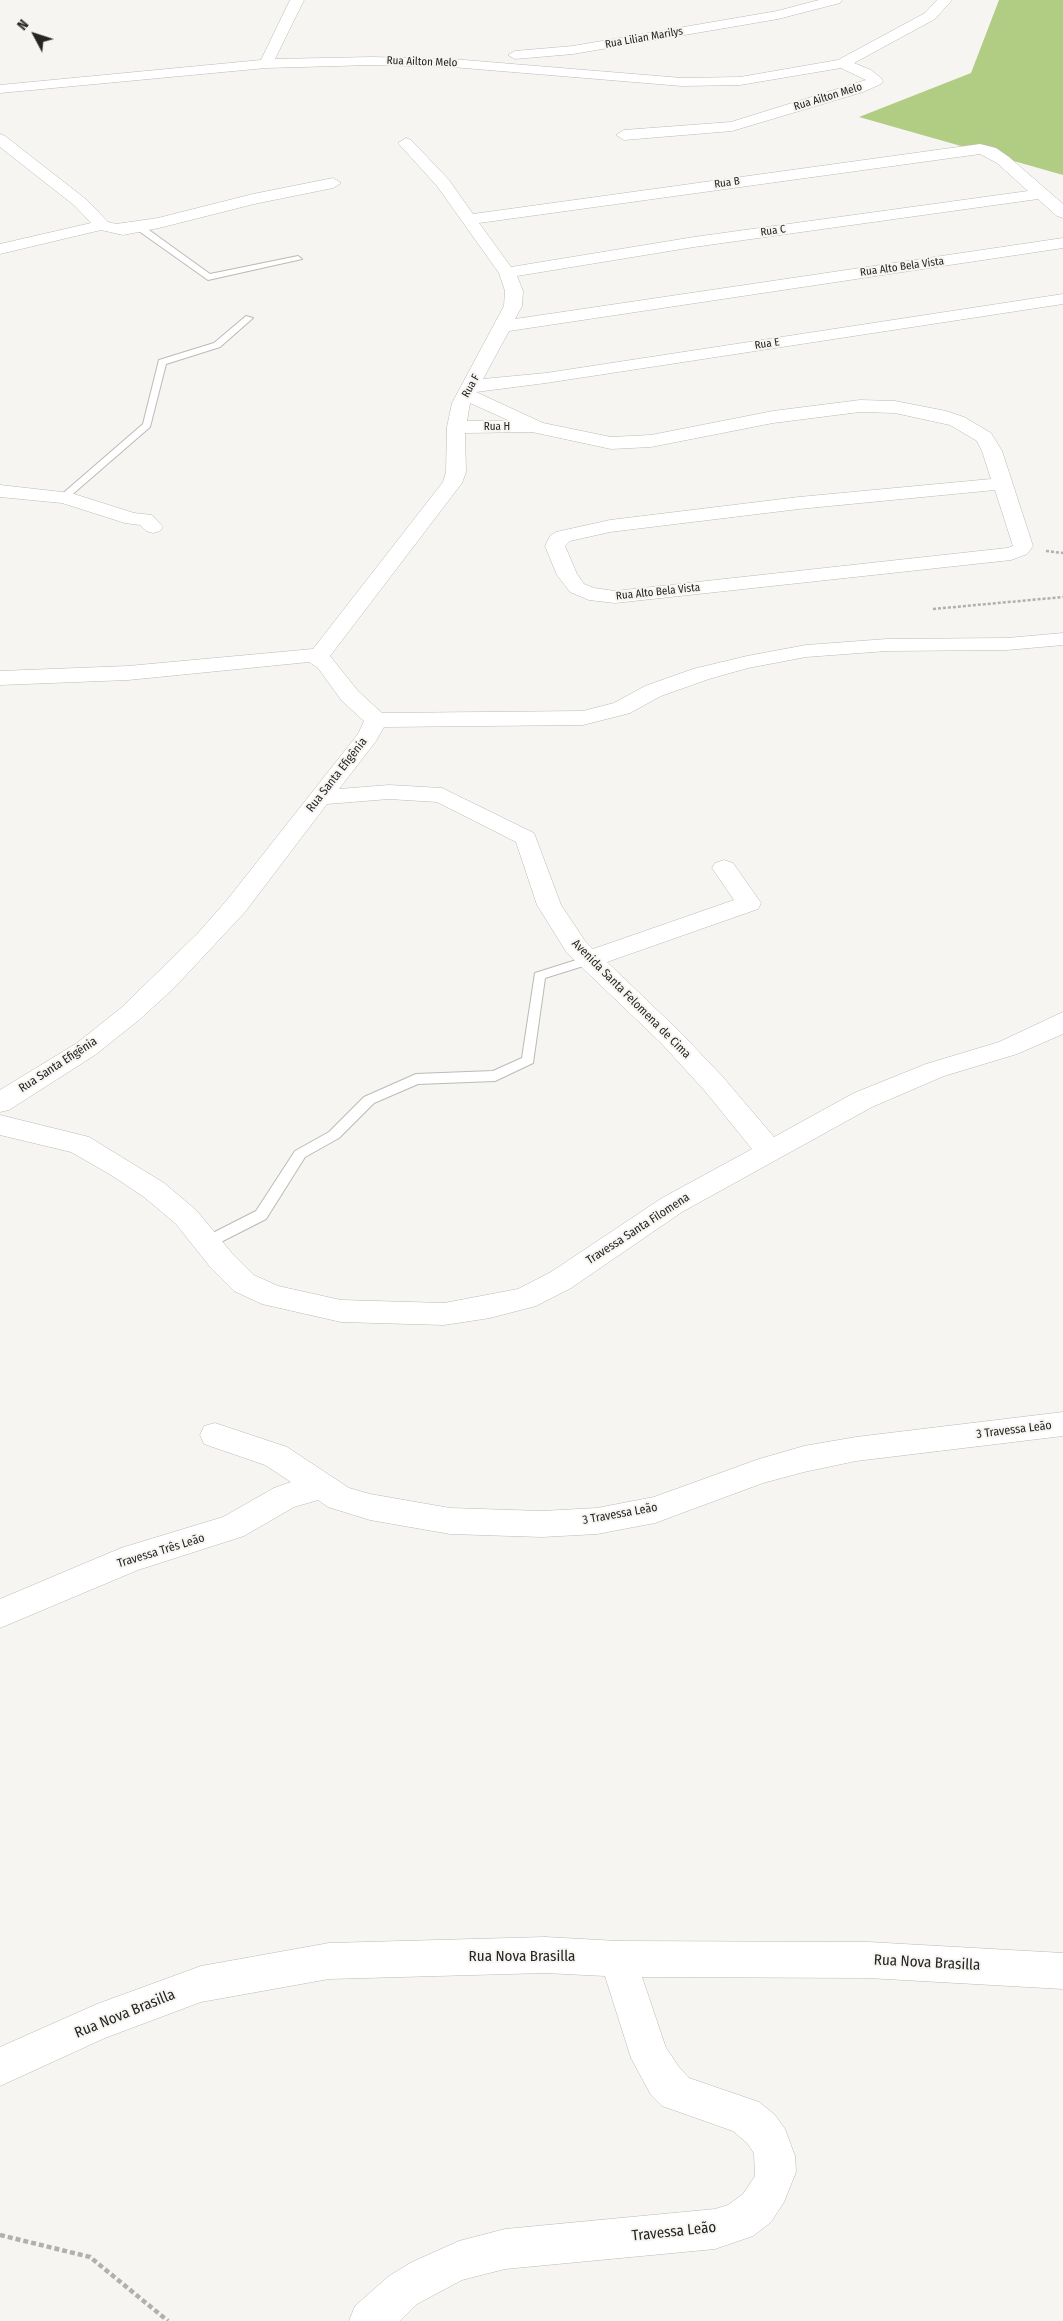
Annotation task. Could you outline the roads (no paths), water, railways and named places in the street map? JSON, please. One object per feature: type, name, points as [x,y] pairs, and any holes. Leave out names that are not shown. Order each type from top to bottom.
[{"type":"street","points":[[266,64],[297,0]]},
{"type":"street","name":"Rua Lilian Marilys","points":[[452,63],[588,48],[778,15],[835,0]]},
{"type":"street","name":"Rua Ailton Melo","points":[[0,88],[266,64],[370,61],[452,63],[682,82],[718,82],[774,77],[842,62],[894,38],[930,16],[945,0]]},
{"type":"street","name":"Rua Ailton Melo","points":[[624,135],[732,126],[858,89],[876,81],[866,73],[842,62]]},
{"type":"street","points":[[0,139],[81,203],[102,225]]},
{"type":"street","name":"Rua F","points":[[318,657],[452,484],[456,472],[456,427],[461,403],[504,326],[513,306],[514,292],[507,273],[443,183],[406,143]]},
{"type":"street","name":"Rua B","points":[[470,219],[946,152],[984,150],[1003,160],[1040,194]]},
{"type":"street","points":[[0,249],[102,225],[123,230],[139,227],[263,196],[333,184]]},
{"type":"street","points":[[1040,194],[1063,213]]},
{"type":"street","name":"Rua C","points":[[507,273],[694,242],[1040,194]]},
{"type":"street","name":"Rua Alto Bela Vista","points":[[504,326],[1063,242]]},
{"type":"street","name":"Rua E","points":[[469,390],[1063,299]]},
{"type":"street","points":[[469,390],[538,427]]},
{"type":"street","name":"Rua Alto Bela Vista","points":[[538,427],[586,439],[627,444],[823,410],[860,406],[895,407],[948,418],[965,425],[984,437],[992,452],[1022,546],[1020,550],[1011,554],[616,597],[589,594],[577,588],[567,575],[555,546],[557,540],[563,536],[610,526],[799,503],[1001,484]]},
{"type":"street","name":"Rua H","points":[[456,427],[538,427]]},
{"type":"street","points":[[0,491],[64,497],[132,519],[146,520],[153,527]]},
{"type":"street","points":[[0,678],[128,673],[210,667],[307,655],[318,657],[335,674],[350,696],[376,720],[583,718],[622,708],[654,691],[701,674],[747,662],[806,651],[887,645],[1007,644],[1063,639]]},
{"type":"street","name":"Rua Santa Efigênia","points":[[0,1103],[93,1044],[165,982],[236,906],[368,736],[376,720]]},
{"type":"street","name":"Avenida Santa Felomena de Cima","points":[[319,798],[389,792],[442,795],[526,838],[549,905],[571,940],[707,1076],[770,1150]]},
{"type":"street","points":[[589,960],[749,903],[724,868]]},
{"type":"street","name":"Travessa Santa Filomena","points":[[0,1126],[79,1144],[154,1190],[186,1216],[244,1282],[272,1296],[341,1311],[444,1314],[490,1307],[526,1298],[561,1280],[672,1205],[863,1100],[935,1070],[1008,1048],[1052,1030],[1063,1021]]},
{"type":"street","name":"3 Travessa Leão","points":[[215,1435],[276,1456],[320,1487],[340,1498],[370,1507],[450,1520],[542,1524],[597,1521],[655,1510],[759,1472],[804,1459],[856,1449],[1063,1424]]},
{"type":"street","name":"Travessa Três Leão","points":[[0,1614],[61,1586],[132,1558],[233,1527],[285,1497],[320,1487]]},
{"type":"street","name":"Rua Nova Brasilla","points":[[0,2067],[97,2023],[201,1984],[329,1960],[545,1955],[618,1959],[868,1960],[1063,1971]]},
{"type":"street","name":"Travessa Leão","points":[[370,2321],[403,2290],[426,2276],[459,2261],[505,2249],[715,2229],[739,2222],[757,2208],[770,2188],[776,2172],[775,2156],[771,2143],[760,2129],[744,2116],[718,2106],[693,2100],[676,2092],[665,2081],[650,2058],[618,1959]]},
{"type":"lane","points":[[139,227],[208,277],[298,259]]},
{"type":"lane","points":[[64,497],[147,425],[162,362],[217,345],[249,318]]},
{"type":"lane","points":[[208,1242],[261,1215],[300,1154],[334,1135],[369,1100],[416,1079],[495,1076],[528,1060],[539,976],[589,960]]}]
